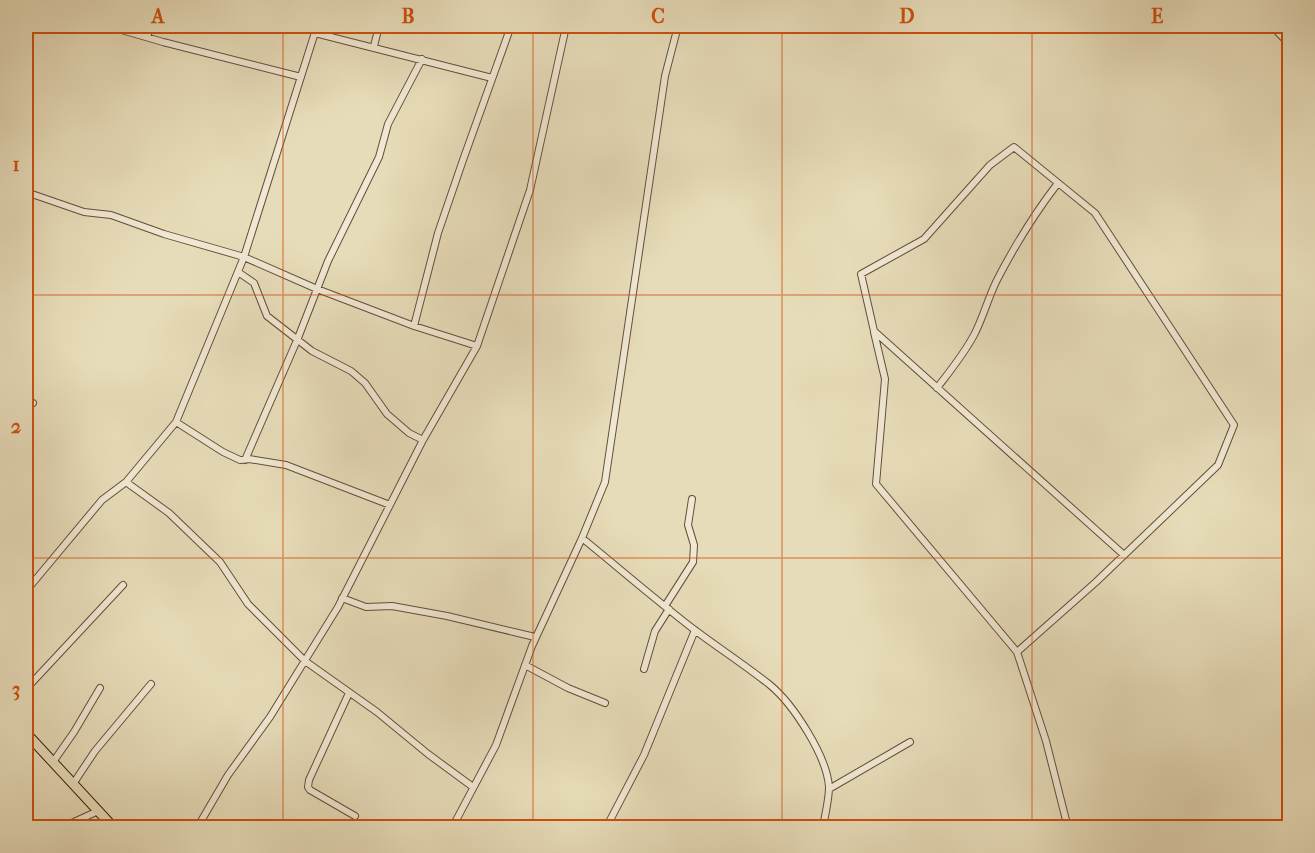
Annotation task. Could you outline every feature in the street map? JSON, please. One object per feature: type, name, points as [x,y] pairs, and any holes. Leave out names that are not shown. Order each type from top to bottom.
[{"type":"main road","points":[[26,734],[98,811],[109,826]]},
{"type":"street","points":[[108,26],[301,77]]},
{"type":"street","points":[[147,38],[151,26]]},
{"type":"street","points":[[374,46],[379,26]]},
{"type":"street","points":[[414,326],[438,233],[511,26]]},
{"type":"street","points":[[197,828],[228,775],[270,717],[342,598],[423,440],[477,346],[530,190],[566,31],[554,26]]},
{"type":"street","points":[[452,828],[496,745],[536,637],[605,482],[664,76],[678,26]]},
{"type":"street","points":[[1272,26],[1290,45]]},
{"type":"street","points":[[26,591],[102,500],[126,482],[176,422],[244,257],[316,29],[492,78]]},
{"type":"street","points":[[245,460],[298,338],[328,261],[376,164],[388,124],[422,59]]},
{"type":"street","points":[[1017,652],[1096,582],[1218,465],[1234,425],[1095,213],[1014,147],[990,165],[924,239],[861,274],[885,380],[876,484],[1017,652],[1046,741],[1068,828]]},
{"type":"street","points":[[937,388],[960,359],[975,334],[998,278],[1047,198],[1059,183]]},
{"type":"street","points":[[26,192],[84,212],[111,215],[164,234],[244,257],[317,289],[414,326],[477,346]]},
{"type":"street","points":[[238,272],[254,283],[267,316],[312,351],[351,370],[365,383],[387,414],[409,433],[423,440]]},
{"type":"street","points":[[874,331],[1124,555]]},
{"type":"street","points":[[26,399],[33,403]]},
{"type":"street","points":[[176,422],[223,452],[245,460],[286,465],[390,505]]},
{"type":"street","points":[[126,482],[169,513],[220,562],[248,604],[305,661],[377,712],[473,787]]},
{"type":"street","points":[[644,669],[655,631],[693,562],[694,545],[688,525],[692,499]]},
{"type":"street","points":[[582,538],[695,630],[772,687],[799,719],[816,745],[827,773],[829,789],[823,828]]},
{"type":"street","points":[[26,689],[123,585]]},
{"type":"street","points":[[342,598],[366,607],[393,606],[536,637]]},
{"type":"street","points":[[606,828],[644,755],[695,630]]},
{"type":"street","points":[[525,665],[568,688],[605,703]]},
{"type":"street","points":[[73,784],[94,751],[151,684]]},
{"type":"street","points":[[53,762],[100,688]]},
{"type":"street","points":[[349,693],[309,780],[308,787],[355,816]]},
{"type":"street","points":[[829,789],[910,742]]},
{"type":"street","points":[[64,827],[98,811]]}]
